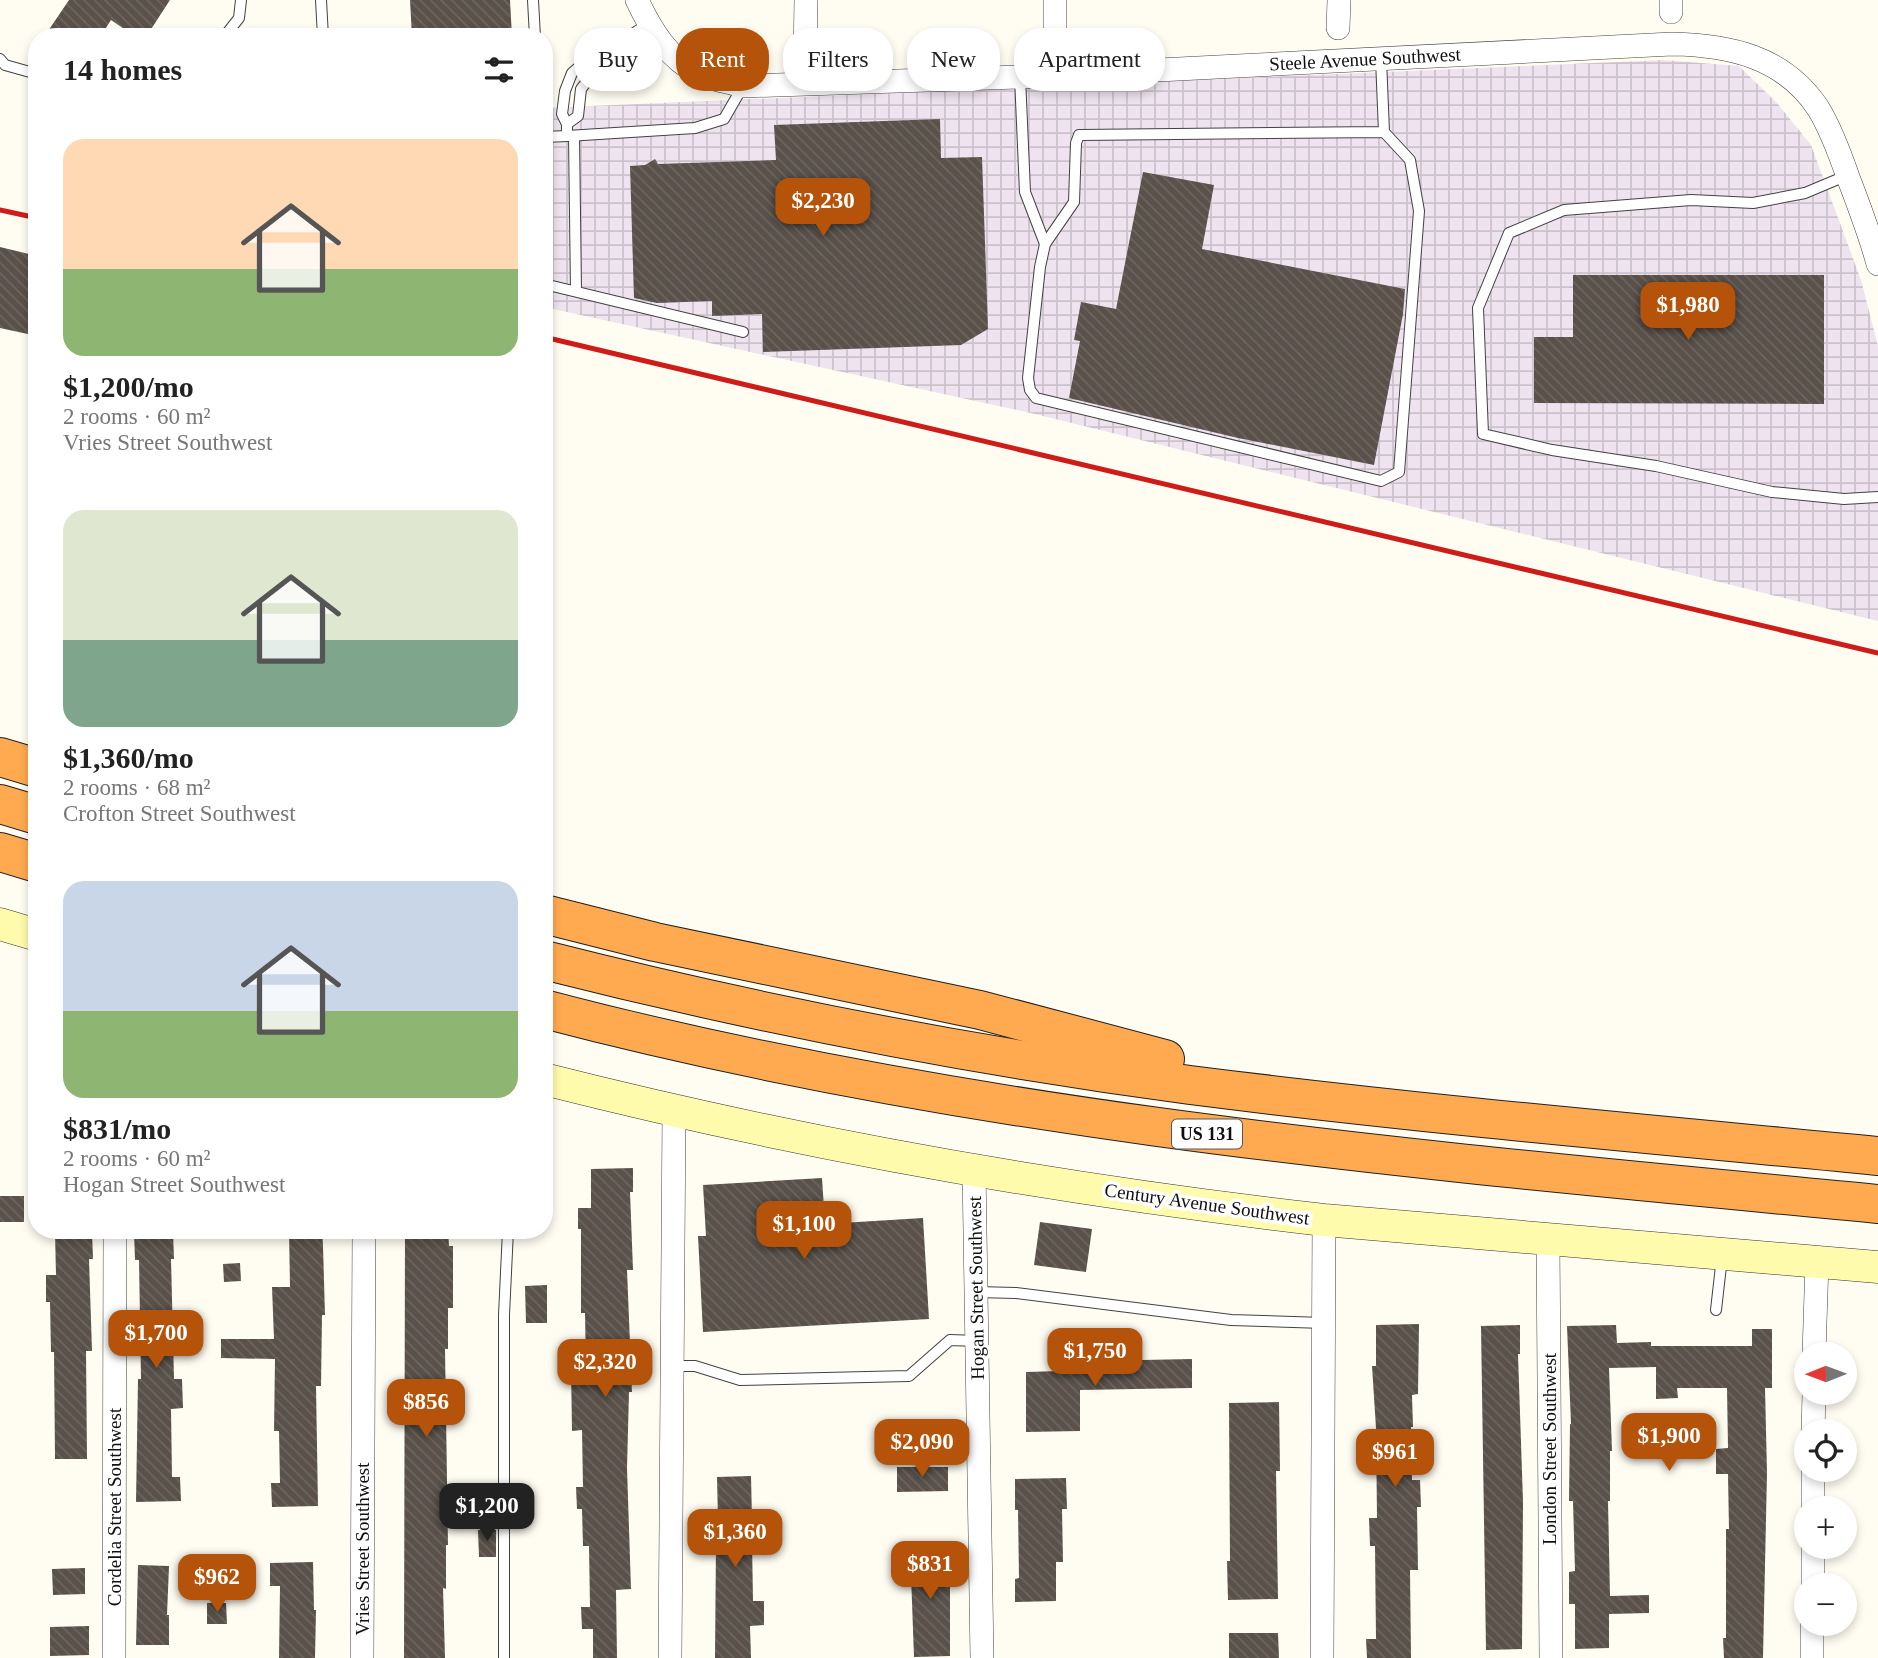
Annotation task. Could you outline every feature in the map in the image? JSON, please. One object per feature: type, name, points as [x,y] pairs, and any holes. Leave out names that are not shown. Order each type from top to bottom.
[{"type":"highway","points":[[0,757],[28,765]]},
{"type":"highway","points":[[0,804],[28,812]]},
{"type":"highway","points":[[0,852],[28,860]]},
{"type":"highway","points":[[553,916],[656,942],[979,1010],[1330,1101]]},
{"type":"highway","name":"US 131","points":[[553,962],[634,983],[841,1028],[1058,1065],[1189,1084],[1500,1120],[1878,1156]]},
{"type":"highway","name":"US 131","points":[[553,1011],[748,1057],[906,1088],[1055,1112],[1461,1164],[1878,1203]]},
{"type":"street","name":"Steele Avenue Southwest","points":[[637,0],[648,24],[676,60]]},
{"type":"street","points":[[806,0],[806,28]]},
{"type":"street","points":[[1055,0],[1055,28]]},
{"type":"street","points":[[1338,28],[1339,0]]},
{"type":"street","name":"Steele Avenue Southwest","points":[[1165,70],[1709,44],[1755,56],[1789,76],[1818,108],[1848,175],[1871,236],[1878,264]]},
{"type":"street","name":"Steele Avenue Southwest","points":[[769,85],[1014,77]]},
{"type":"street","points":[[0,924],[28,932]]},
{"type":"street","name":"Century Avenue Southwest","points":[[553,1081],[674,1112],[974,1170],[1240,1211],[1878,1267]]},
{"type":"street","points":[[670,1658],[674,1112]]},
{"type":"street","name":"Hogan Street Southwest","points":[[974,1170],[982,1658]]},
{"type":"street","points":[[1322,1658],[1324,1220]]},
{"type":"street","name":"Cordelia Street Southwest","points":[[114,1658],[115,1239]]},
{"type":"street","name":"Vries Street Southwest","points":[[362,1658],[364,1239]]},
{"type":"street","name":"London Street Southwest","points":[[1548,1240],[1551,1658]]},
{"type":"street","points":[[1814,1342],[1817,1262]]},
{"type":"street","points":[[1812,1636],[1812,1658]]},
{"type":"lane","points":[[231,28],[239,18],[241,0]]},
{"type":"lane","points":[[321,0],[323,28]]},
{"type":"lane","points":[[533,0],[535,28]]},
{"type":"lane","points":[[642,28],[648,24]]},
{"type":"lane","points":[[0,59],[5,65],[28,71]]},
{"type":"lane","points":[[1381,59],[1384,132],[1410,160],[1419,211],[1399,472],[1381,481],[1036,398],[1030,390],[1028,378],[1040,267],[1045,244],[1073,202],[1076,143],[1079,135],[1384,132]]},
{"type":"lane","points":[[574,71],[565,91],[562,114],[571,136],[576,291]]},
{"type":"lane","points":[[566,124],[578,116],[581,91]]},
{"type":"lane","points":[[553,137],[695,128],[724,119],[740,91]]},
{"type":"lane","points":[[1021,91],[1025,192],[1045,244]]},
{"type":"lane","points":[[1848,175],[1805,193],[1753,203],[1691,200],[1564,210],[1509,233],[1478,308],[1483,434],[1552,450],[1656,466],[1772,492],[1844,499],[1878,498]]},
{"type":"lane","points":[[553,286],[743,332]]},
{"type":"lane","points":[[504,1658],[504,1315],[508,1239]]},
{"type":"lane","points":[[1716,1310],[1723,1254]]},
{"type":"lane","points":[[976,1292],[1016,1293],[1231,1320],[1324,1323]]},
{"type":"lane","points":[[672,1366],[695,1366],[740,1380],[909,1376],[950,1340],[977,1341]]},
{"type":"shaded area","points":[[1663,60],[1739,66],[1777,103],[1811,145],[1861,280],[1878,346],[1878,621],[1035,414],[553,309],[553,108],[940,91],[1000,91],[1000,88],[1014,88],[1014,91],[1165,91],[1165,81]]},
{"type":"building","points":[[69,0],[170,0],[152,28],[123,28],[111,20],[106,28],[50,28]]},
{"type":"building","points":[[410,0],[510,0],[512,28],[412,28]]},
{"type":"building","points":[[940,119],[941,158],[982,157],[988,329],[961,345],[763,352],[762,314],[712,316],[712,301],[657,303],[634,298],[630,166],[645,165],[655,159],[658,164],[776,160],[774,125]]},
{"type":"building","points":[[1143,172],[1214,185],[1202,249],[1405,289],[1403,314],[1374,465],[1238,438],[1069,398],[1080,341],[1074,340],[1081,302],[1116,309]]},
{"type":"building","points":[[0,247],[28,254],[28,334],[0,328]]},
{"type":"building","points":[[1573,275],[1824,275],[1824,404],[1534,403],[1534,337],[1573,337]]},
{"type":"building","points":[[633,1168],[633,1192],[630,1192],[633,1270],[627,1270],[632,1392],[629,1392],[627,1468],[631,1589],[616,1590],[617,1658],[593,1658],[593,1629],[582,1629],[581,1607],[590,1607],[589,1546],[583,1546],[582,1509],[577,1509],[576,1487],[583,1487],[582,1430],[572,1431],[571,1368],[586,1367],[585,1313],[581,1313],[581,1229],[578,1229],[578,1208],[591,1208],[591,1169]]},
{"type":"building","points":[[822,1178],[825,1224],[923,1218],[929,1319],[703,1332],[698,1236],[706,1236],[703,1185]]},
{"type":"building","points":[[0,1196],[24,1196],[24,1222],[0,1222]]},
{"type":"building","points":[[1040,1222],[1092,1229],[1086,1272],[1034,1265]]},
{"type":"building","points":[[55,1239],[92,1239],[93,1259],[89,1259],[92,1351],[86,1351],[87,1459],[55,1459],[54,1352],[51,1352],[50,1302],[46,1302],[46,1275],[56,1275]]},
{"type":"building","points":[[134,1239],[173,1239],[174,1259],[171,1259],[174,1379],[182,1379],[183,1408],[171,1409],[172,1477],[180,1477],[181,1501],[136,1502],[138,1379],[141,1379],[139,1260],[135,1260]]},
{"type":"building","points":[[289,1239],[322,1239],[325,1315],[322,1315],[321,1386],[316,1386],[318,1506],[272,1507],[271,1483],[280,1483],[279,1431],[274,1431],[275,1359],[221,1358],[221,1339],[274,1339],[272,1287],[290,1287]]},
{"type":"building","points":[[405,1239],[449,1239],[449,1246],[453,1246],[453,1308],[448,1308],[448,1349],[445,1349],[448,1545],[446,1589],[443,1588],[445,1658],[404,1658]]},
{"type":"building","points":[[240,1263],[241,1281],[224,1282],[223,1264]]},
{"type":"building","points":[[547,1285],[547,1323],[526,1323],[525,1286]]},
{"type":"building","points":[[1419,1324],[1418,1394],[1412,1395],[1411,1427],[1412,1480],[1420,1480],[1421,1507],[1417,1507],[1418,1570],[1410,1570],[1411,1658],[1367,1658],[1366,1639],[1376,1639],[1375,1546],[1370,1546],[1369,1518],[1377,1518],[1372,1366],[1376,1366],[1376,1325]]},
{"type":"building","points":[[1520,1325],[1518,1354],[1523,1502],[1522,1649],[1486,1650],[1481,1326]]},
{"type":"building","points":[[1616,1325],[1617,1343],[1651,1342],[1651,1346],[1752,1346],[1752,1329],[1772,1329],[1772,1388],[1765,1388],[1767,1473],[1763,1658],[1724,1658],[1726,1529],[1729,1529],[1728,1474],[1716,1474],[1716,1449],[1728,1448],[1727,1388],[1677,1388],[1678,1398],[1656,1399],[1656,1367],[1609,1368],[1612,1451],[1608,1501],[1610,1596],[1649,1595],[1649,1613],[1609,1614],[1609,1648],[1575,1649],[1575,1604],[1569,1604],[1569,1572],[1575,1571],[1573,1501],[1569,1501],[1571,1424],[1567,1326]]},
{"type":"building","points":[[1192,1359],[1192,1388],[1080,1390],[1080,1431],[1026,1432],[1026,1372],[1092,1370],[1092,1361]]},
{"type":"building","points":[[1279,1402],[1280,1471],[1276,1471],[1278,1599],[1228,1600],[1229,1403]]},
{"type":"building","points":[[897,1467],[948,1467],[948,1491],[897,1492]]},
{"type":"building","points":[[751,1476],[752,1519],[756,1519],[757,1542],[752,1542],[753,1601],[764,1601],[764,1625],[750,1626],[751,1658],[715,1658],[716,1543],[713,1543],[713,1520],[718,1520],[717,1477]]},
{"type":"building","points":[[1066,1478],[1067,1509],[1062,1509],[1063,1562],[1056,1562],[1056,1601],[1015,1602],[1015,1579],[1019,1578],[1015,1479]]},
{"type":"building","points":[[478,1530],[496,1530],[496,1557],[479,1557]]},
{"type":"building","points":[[907,1549],[950,1549],[950,1656],[914,1657],[911,1575],[907,1575]]},
{"type":"building","points":[[313,1562],[315,1658],[279,1658],[280,1586],[270,1586],[270,1563]]},
{"type":"building","points":[[138,1565],[169,1566],[169,1645],[136,1645]]},
{"type":"building","points":[[85,1568],[85,1594],[53,1595],[52,1569]]},
{"type":"building","points":[[207,1603],[226,1603],[227,1624],[207,1624]]},
{"type":"building","points":[[89,1626],[89,1655],[50,1656],[50,1627]]},
{"type":"building","points":[[1229,1633],[1278,1633],[1279,1658],[1229,1658]]},
{"type":"railway","points":[[0,210],[28,216]]},
{"type":"railway","points":[[553,339],[1878,653]]}]
